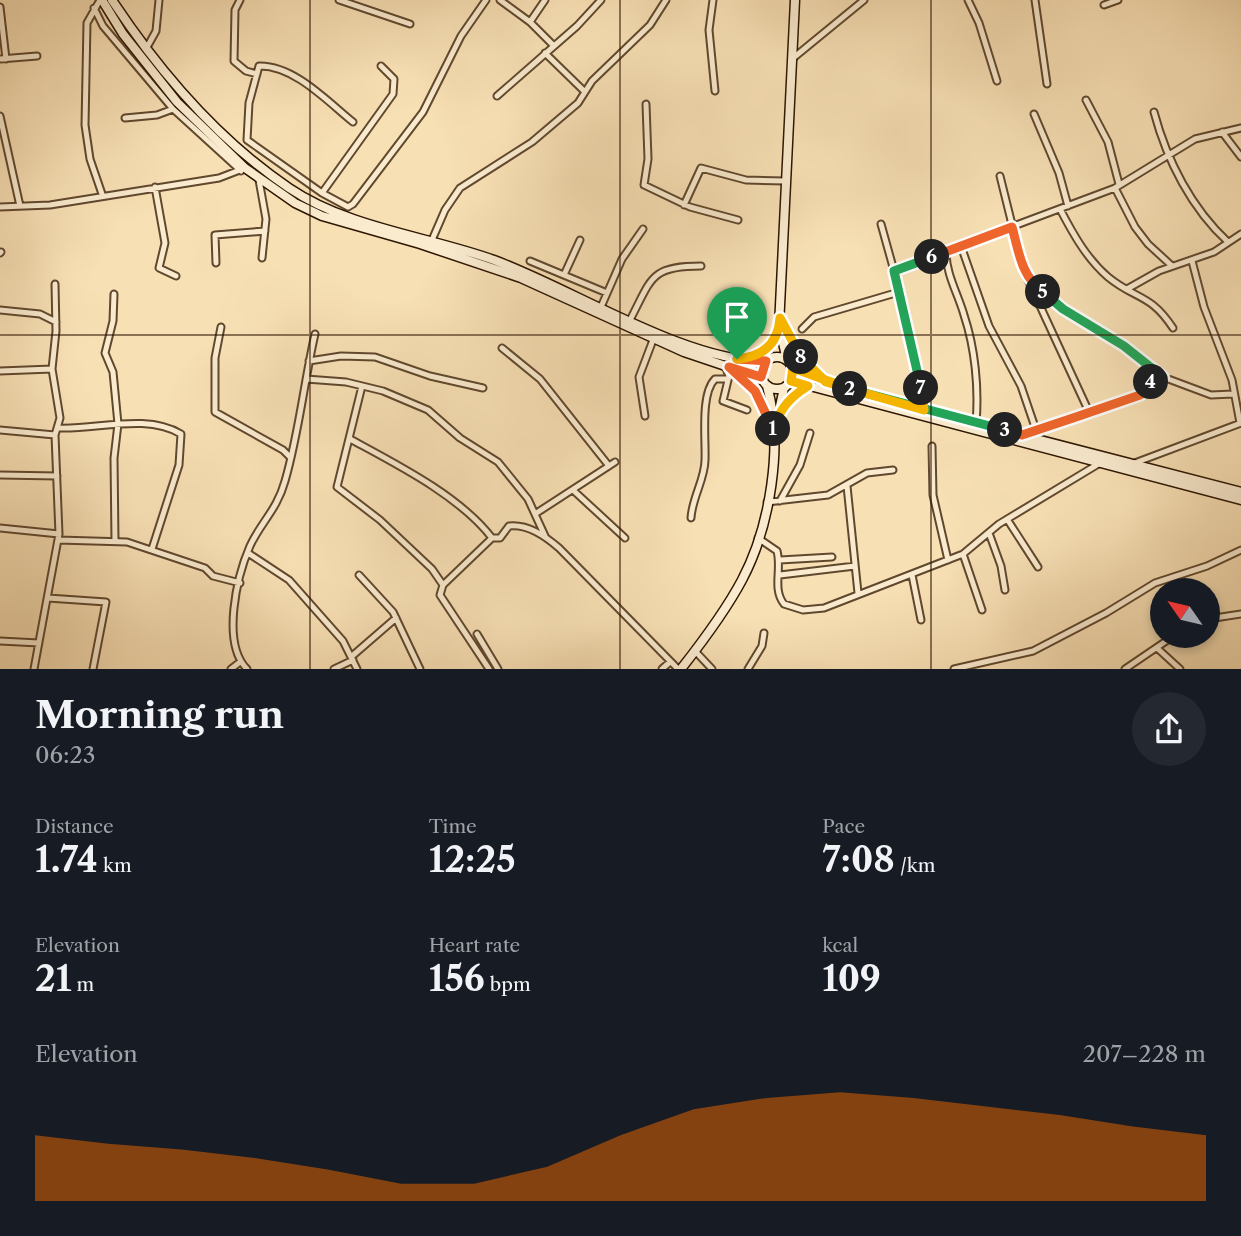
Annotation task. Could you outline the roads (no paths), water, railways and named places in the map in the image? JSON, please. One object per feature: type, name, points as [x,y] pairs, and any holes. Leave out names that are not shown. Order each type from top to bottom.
[{"type":"main road","points":[[101,0],[123,34],[177,102],[243,170],[295,203],[322,216],[420,244],[521,278],[653,340],[761,377],[767,386],[775,431]]},
{"type":"main road","points":[[112,0],[146,49],[225,135],[287,187],[332,211],[432,240],[529,274],[676,341],[737,359],[768,360],[777,357],[787,360]]},
{"type":"main road","points":[[761,377],[779,325],[794,0]]},
{"type":"main road","points":[[737,359],[764,353],[779,325]]},
{"type":"main road","points":[[779,325],[787,360],[793,368],[826,382],[1241,492]]},
{"type":"main road","points":[[779,325],[804,362],[826,382]]},
{"type":"main road","points":[[727,366],[755,391],[775,431]]},
{"type":"main road","points":[[680,669],[742,580],[758,538],[774,472],[775,431],[793,368]]},
{"type":"main road","points":[[767,386],[777,390],[788,385],[808,386],[1241,500]]},
{"type":"main road","points":[[779,413],[794,395],[808,386]]},
{"type":"street","points":[[101,0],[87,23],[85,125],[90,159],[102,194]]},
{"type":"street","points":[[146,49],[156,31],[159,0]]},
{"type":"street","points":[[240,0],[235,10],[234,61],[246,71],[257,74]]},
{"type":"street","points":[[339,0],[410,24]]},
{"type":"street","points":[[353,122],[293,77],[263,65],[259,66],[248,103],[247,140],[322,194],[348,207],[424,112],[461,36],[486,0]]},
{"type":"street","points":[[500,0],[530,22],[553,45]]},
{"type":"street","points":[[530,22],[545,0]]},
{"type":"street","points":[[497,96],[601,0]]},
{"type":"street","points":[[432,240],[445,210],[460,188],[550,129],[578,103],[584,91],[650,25],[666,0]]},
{"type":"street","points":[[713,0],[709,30],[715,91]]},
{"type":"street","points":[[790,61],[864,0]]},
{"type":"street","points":[[968,0],[979,23],[997,81]]},
{"type":"street","points":[[1035,0],[1047,84]]},
{"type":"street","points":[[1104,5],[1118,0]]},
{"type":"street","points":[[0,7],[3,59],[37,56]]},
{"type":"street","points":[[94,8],[103,26],[173,109],[243,170]]},
{"type":"street","points":[[545,53],[584,91]]},
{"type":"street","points":[[322,194],[394,94],[394,79],[381,66]]},
{"type":"street","points":[[1086,100],[1108,142],[1117,186],[1135,227],[1172,266]]},
{"type":"street","points":[[646,104],[648,159],[644,185],[684,205],[738,220]]},
{"type":"street","points":[[125,118],[157,115],[173,109]]},
{"type":"street","points":[[1154,113],[1169,154],[1196,207],[1228,242]]},
{"type":"street","points":[[1034,114],[1059,173],[1069,206]]},
{"type":"street","points":[[0,116],[20,206]]},
{"type":"street","points":[[894,271],[1117,186],[1149,170],[1195,139],[1241,128]]},
{"type":"street","points":[[1222,132],[1241,157]]},
{"type":"street","points":[[684,205],[701,168],[746,180],[785,181]]},
{"type":"street","points":[[0,207],[50,205],[102,194],[219,178],[243,170]]},
{"type":"street","points":[[1000,176],[1023,268],[1089,412]]},
{"type":"street","points":[[259,180],[265,231],[262,258]]},
{"type":"street","points":[[155,187],[165,243],[159,268],[176,276]]},
{"type":"street","points":[[1060,209],[1087,254],[1110,278],[1157,306],[1172,328]]},
{"type":"street","points":[[881,224],[899,292],[924,410]]},
{"type":"street","points":[[601,307],[622,259],[643,229]]},
{"type":"street","points":[[216,263],[215,235],[265,231]]},
{"type":"street","points":[[1127,289],[1172,266],[1192,261],[1240,234],[1241,241]]},
{"type":"street","points":[[564,275],[580,240]]},
{"type":"street","points":[[961,246],[989,326],[1021,386],[1036,430]]},
{"type":"street","points":[[946,252],[946,263],[965,317],[977,387],[976,423]]},
{"type":"street","points":[[530,261],[607,293]]},
{"type":"street","points":[[1132,464],[1241,423],[1232,380],[1204,307],[1192,261]]},
{"type":"street","points":[[630,320],[659,272],[671,266],[701,266]]},
{"type":"street","points":[[34,669],[59,537],[55,435],[60,418],[52,369],[56,322],[55,284]]},
{"type":"street","points":[[1031,284],[1063,309],[1124,346],[1163,377],[1211,395],[1233,394]]},
{"type":"street","points":[[802,329],[814,317],[899,292]]},
{"type":"street","points":[[114,294],[113,321],[105,354],[113,372],[118,424],[114,458],[115,541]]},
{"type":"street","points":[[0,310],[40,314],[56,322]]},
{"type":"street","points":[[221,327],[215,358],[215,412],[283,450],[290,457]]},
{"type":"street","points":[[247,669],[240,662],[233,624],[240,583],[248,552],[276,507],[290,457],[315,334]]},
{"type":"street","points":[[645,416],[639,377],[653,340]]},
{"type":"street","points":[[502,348],[540,379],[609,466]]},
{"type":"street","points":[[309,361],[341,356],[375,357],[430,376],[483,388]]},
{"type":"street","points":[[727,366],[728,379],[723,401],[747,410]]},
{"type":"street","points":[[0,371],[52,369]]},
{"type":"street","points":[[1022,435],[1140,395],[1148,384],[1163,377]]},
{"type":"street","points":[[306,379],[362,386],[428,410],[460,438],[489,454],[509,475],[536,514],[545,536]]},
{"type":"street","points":[[691,518],[705,459],[704,437],[710,388],[715,379],[728,379]]},
{"type":"street","points":[[362,386],[337,487],[380,520],[432,569],[443,585]]},
{"type":"street","points":[[58,428],[118,424],[167,426],[182,437],[179,465],[152,549]]},
{"type":"street","points":[[0,430],[55,435]]},
{"type":"street","points":[[780,501],[800,466],[810,433]]},
{"type":"street","points":[[350,439],[397,465],[456,504],[492,538],[500,538],[509,526],[516,525],[545,536],[680,669]]},
{"type":"street","points":[[932,446],[933,495],[947,560]]},
{"type":"street","points":[[283,450],[292,448]]},
{"type":"street","points":[[536,514],[615,462]]},
{"type":"street","points":[[758,538],[773,546],[780,560],[779,597],[789,607],[824,608],[963,554],[1007,519],[1100,463]]},
{"type":"street","points":[[767,502],[828,495],[867,473],[893,470]]},
{"type":"street","points":[[0,475],[57,476]]},
{"type":"street","points":[[847,486],[858,593]]},
{"type":"street","points":[[574,491],[625,538]]},
{"type":"street","points":[[1007,519],[1038,567]]},
{"type":"street","points":[[0,528],[59,537],[115,541],[152,549],[205,568],[214,576],[240,583]]},
{"type":"street","points":[[989,533],[1001,566],[1005,590]]},
{"type":"street","points":[[489,669],[440,595],[443,585],[492,538]]},
{"type":"street","points":[[954,669],[1033,651],[1106,614],[1155,583],[1207,566],[1241,550]]},
{"type":"street","points":[[248,552],[289,580],[343,640],[357,669]]},
{"type":"street","points":[[963,554],[982,610]]},
{"type":"street","points":[[780,560],[832,557]]},
{"type":"street","points":[[780,575],[855,566]]},
{"type":"street","points":[[359,575],[386,602],[421,669]]},
{"type":"street","points":[[912,575],[921,620]]},
{"type":"street","points":[[48,598],[106,602],[93,669]]},
{"type":"street","points":[[1220,617],[1241,614]]},
{"type":"street","points":[[334,669],[352,659],[396,618]]},
{"type":"street","points":[[747,669],[762,646],[764,633]]},
{"type":"street","points":[[477,634],[498,669]]},
{"type":"street","points":[[0,641],[39,643]]},
{"type":"street","points":[[1125,669],[1157,648],[1180,669]]},
{"type":"street","points":[[695,651],[712,669]]},
{"type":"street","points":[[980,661],[983,669]]},
{"type":"street","points":[[231,669],[240,662]]},
{"type":"street","points":[[662,669],[670,662]]}]
